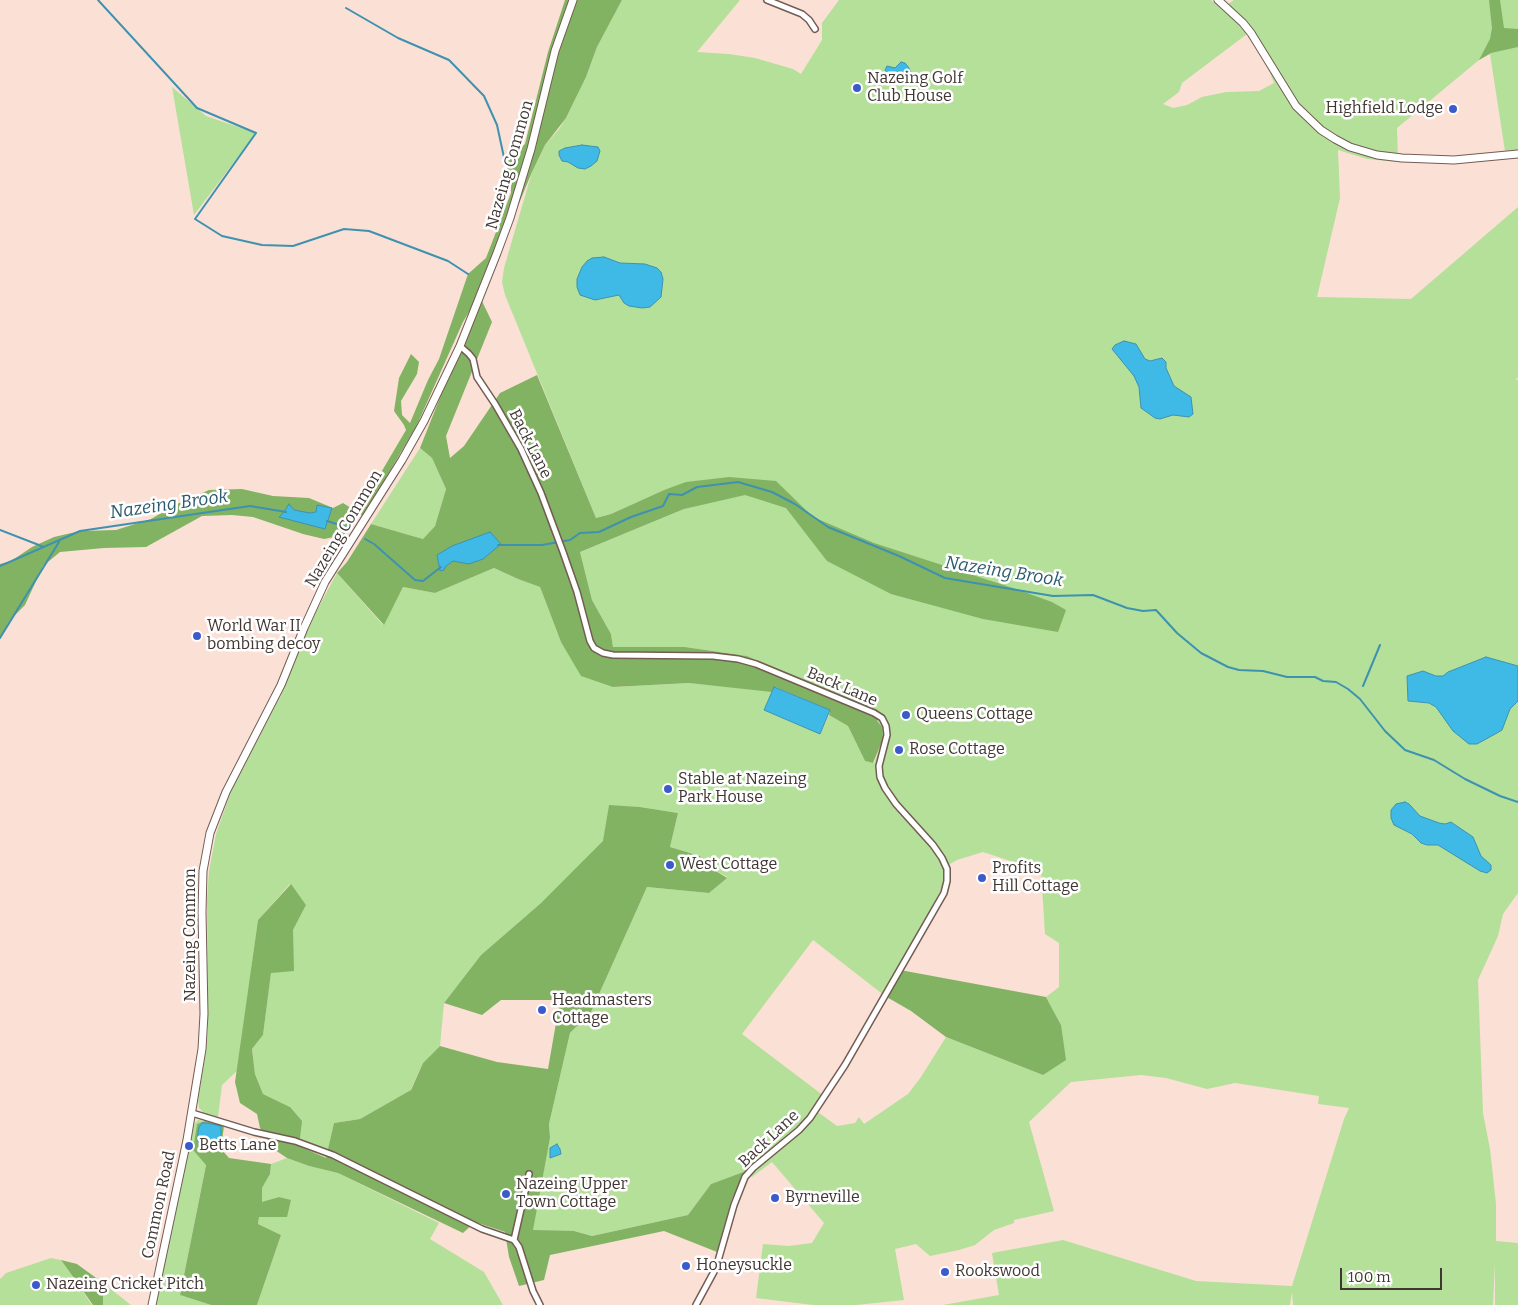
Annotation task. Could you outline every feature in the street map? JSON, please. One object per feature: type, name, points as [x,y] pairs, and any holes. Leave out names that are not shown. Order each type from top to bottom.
[{"type":"street","name":"Nazeing Common","points":[[187,1140],[202,1049],[204,996],[203,871],[210,833],[226,792],[278,694],[304,628],[325,582],[402,460],[460,346],[510,218],[531,149],[555,51],[573,0]]},
{"type":"street","points":[[766,0],[802,14],[815,29]]},
{"type":"street","points":[[1218,0],[1243,22],[1296,106],[1321,130],[1334,139],[1350,147],[1377,155],[1402,158],[1454,160],[1518,154]]},
{"type":"street","name":"Back Lane","points":[[460,346],[472,359],[477,377],[521,450],[541,493],[564,552],[590,641],[594,648],[603,653],[613,655],[713,656],[738,659],[756,664],[882,718],[886,726],[885,742],[879,766],[880,777],[896,804],[933,846],[947,869],[947,882],[944,893],[845,1065],[810,1118],[799,1130],[752,1168],[746,1177],[734,1206],[716,1268],[696,1305]]},
{"type":"street","points":[[192,1113],[254,1132],[295,1140],[333,1155],[482,1229],[514,1240],[519,1246],[533,1292],[540,1305]]},
{"type":"street","name":"Common Road","points":[[152,1305],[187,1140]]},
{"type":"street","points":[[514,1240],[529,1174]]},
{"type":"green space","points":[[565,0],[622,0],[597,47],[586,77],[566,118],[545,145],[487,281],[463,322],[416,427],[363,516],[357,512],[344,535],[324,539],[253,517],[232,515],[202,516],[146,547],[60,552],[43,566],[25,605],[10,620],[0,638],[0,564],[11,561],[32,547],[54,537],[80,531],[116,530],[151,519],[177,504],[209,490],[242,489],[273,496],[309,498],[333,508],[343,503],[351,508],[366,498],[406,430],[394,411],[399,378],[411,354],[419,362],[417,374],[401,401],[402,415],[410,423],[439,359],[468,274],[486,258],[511,193],[511,179],[505,162],[525,144],[548,52]]},
{"type":"green space","points":[[622,0],[740,0],[697,52],[755,58],[793,69],[801,74],[822,40],[822,23],[839,0],[1211,0],[1222,8],[1234,0],[1518,0],[1518,150],[1505,151],[1490,54],[1479,60],[1397,128],[1398,162],[1367,159],[1338,150],[1340,198],[1317,297],[1411,299],[1518,207],[1518,378],[1515,379],[1518,380],[1518,893],[1503,914],[1498,936],[1478,980],[1483,1113],[1490,1149],[1496,1204],[1496,1241],[1518,1243],[1518,1305],[1495,1305],[1495,1264],[1493,1305],[1293,1305],[1292,1292],[1290,1305],[943,1305],[999,1295],[992,1253],[1063,1240],[1196,1281],[1292,1286],[1349,1108],[1318,1104],[1319,1096],[1235,1083],[1207,1089],[1166,1078],[1141,1075],[1071,1082],[1029,1122],[1054,1211],[1014,1220],[1014,1223],[994,1230],[975,1245],[959,1250],[930,1256],[916,1244],[895,1249],[904,1300],[856,1305],[813,1305],[756,1298],[763,1244],[789,1246],[812,1243],[824,1223],[772,1162],[752,1177],[746,1171],[711,1184],[688,1215],[592,1236],[574,1231],[532,1231],[550,1138],[549,1124],[570,1033],[591,1012],[647,887],[709,893],[727,877],[711,868],[700,856],[670,847],[678,813],[640,807],[609,806],[604,841],[541,903],[481,955],[444,1003],[440,1046],[423,1063],[410,1091],[360,1119],[334,1123],[327,1158],[299,1146],[290,1107],[263,1094],[255,1074],[252,1049],[263,1035],[271,972],[306,905],[290,884],[258,920],[237,1071],[222,1085],[218,1117],[204,1113],[199,1108],[198,1100],[208,1029],[207,900],[209,871],[216,834],[232,789],[282,693],[311,621],[337,573],[383,625],[403,587],[435,593],[494,568],[540,587],[561,642],[614,687],[689,683],[767,690],[772,692],[765,710],[820,734],[829,715],[848,726],[865,761],[874,763],[883,740],[759,661],[747,656],[685,647],[613,647],[611,634],[592,600],[580,552],[692,507],[686,483],[664,490],[611,514],[596,518],[505,295],[502,282],[504,268],[532,172],[545,145],[567,116],[586,77],[597,47]],"holes":[[[1247,34],[1263,56],[1274,83],[1259,91],[1226,92],[1202,97],[1187,105],[1173,108],[1163,104],[1179,92],[1182,83]],[[983,852],[1041,871],[1045,934],[1059,943],[1059,987],[1046,997],[1061,1025],[1043,1075],[946,1037],[908,1094],[864,1124],[859,1117],[855,1123],[837,1126],[815,1110],[824,1096],[742,1034],[813,940],[885,996],[945,882],[943,868],[957,860]]]},
{"type":"green space","points":[[1489,0],[1500,0],[1504,28],[1518,29],[1518,47],[1491,53],[1479,60],[1490,39],[1492,28]]},
{"type":"green space","points":[[172,87],[206,116],[256,133],[194,215]]},
{"type":"green space","points":[[480,297],[492,322],[446,436],[450,458],[464,446],[500,393],[537,375],[596,518],[611,514],[686,482],[729,477],[776,481],[813,517],[874,543],[1052,602],[1066,610],[1058,632],[983,619],[891,594],[827,561],[786,508],[745,495],[684,509],[580,552],[592,600],[611,634],[613,647],[685,647],[747,656],[878,710],[877,721],[882,727],[883,739],[873,763],[865,761],[848,726],[829,715],[830,710],[775,687],[772,692],[689,683],[613,687],[581,676],[561,642],[540,587],[494,568],[435,593],[403,587],[384,625],[337,573],[347,562],[371,524],[423,539],[435,526],[446,489],[432,458],[420,448]]},
{"type":"green space","points":[[420,448],[432,458],[446,489],[435,526],[423,539],[371,524]]},
{"type":"green space","points":[[609,805],[640,807],[678,813],[670,847],[700,856],[711,868],[727,878],[709,893],[647,887],[591,1012],[570,1033],[549,1124],[550,1138],[533,1230],[574,1231],[592,1236],[688,1215],[711,1184],[746,1171],[732,1199],[717,1252],[664,1231],[550,1255],[544,1280],[519,1286],[509,1257],[505,1232],[475,1222],[463,1233],[338,1173],[287,1158],[275,1150],[260,1128],[257,1114],[240,1103],[235,1082],[258,920],[291,884],[306,905],[293,930],[294,971],[271,973],[263,1035],[252,1049],[255,1074],[263,1094],[290,1107],[302,1121],[299,1146],[326,1158],[334,1123],[360,1119],[411,1090],[423,1063],[440,1046],[497,1062],[548,1069],[560,1000],[501,1000],[482,1015],[444,1003],[481,955],[541,903],[603,841]]},
{"type":"green space","points":[[900,970],[1046,997],[1061,1025],[1066,1060],[1043,1075],[946,1037],[911,1011],[885,996]]},
{"type":"green space","points":[[198,1120],[205,1121],[197,1125],[193,1150],[206,1164],[180,1295],[211,1305],[156,1305],[193,1125]]},
{"type":"green space","points":[[205,1121],[224,1126],[221,1149],[229,1158],[271,1164],[270,1174],[262,1188],[262,1202],[279,1197],[291,1200],[287,1217],[259,1217],[258,1224],[281,1235],[257,1305],[211,1305],[180,1295],[206,1165],[193,1150],[197,1124]]},
{"type":"green space","points":[[287,1158],[338,1173],[439,1223],[430,1239],[484,1272],[503,1305],[257,1305],[281,1235],[258,1224],[259,1216],[291,1201],[279,1197],[262,1203],[262,1188],[270,1174],[271,1164]]},
{"type":"green space","name":"Nazeing Cricket Pitch","points":[[51,1258],[61,1260],[92,1305],[0,1305],[0,1279],[6,1273]]},
{"type":"green space","points":[[61,1260],[77,1264],[103,1283],[103,1305],[93,1305]]},
{"type":"green space","points":[[103,1283],[131,1305],[103,1305]]},
{"type":"water","points":[[901,62],[905,63],[909,68],[911,74],[909,78],[904,80],[887,74],[885,70],[887,66],[895,68]]},
{"type":"water","points":[[582,145],[598,147],[600,151],[597,161],[591,166],[585,169],[578,168],[562,161],[559,151]]},
{"type":"water","points":[[604,257],[620,263],[645,264],[657,268],[661,272],[663,279],[661,297],[650,307],[642,308],[629,306],[624,303],[619,295],[595,300],[580,295],[577,279],[582,267],[592,258]]},
{"type":"water","points":[[1124,341],[1136,344],[1145,359],[1150,361],[1162,358],[1166,362],[1166,368],[1174,386],[1191,397],[1193,414],[1189,417],[1173,415],[1160,419],[1155,418],[1141,408],[1139,387],[1134,376],[1112,349],[1115,345]]},
{"type":"water","points":[[289,504],[294,510],[310,513],[316,512],[317,505],[332,508],[325,529],[279,517]]},
{"type":"water","points":[[490,532],[501,544],[483,559],[469,564],[453,561],[444,570],[440,571],[437,555],[452,546]]},
{"type":"water","points":[[1486,657],[1518,666],[1518,701],[1510,709],[1502,730],[1497,733],[1477,744],[1469,744],[1453,731],[1436,707],[1429,703],[1408,701],[1407,676],[1423,671],[1436,676],[1443,676],[1448,672]]},
{"type":"water","points":[[774,687],[830,710],[820,734],[764,710]]},
{"type":"water","points":[[1405,802],[1420,816],[1439,823],[1451,822],[1473,837],[1481,856],[1491,865],[1491,870],[1487,873],[1480,871],[1438,845],[1421,843],[1412,834],[1394,825],[1391,818],[1391,810],[1396,804]]},
{"type":"water","points":[[202,1123],[221,1126],[219,1141],[201,1145],[198,1142],[199,1127]]},
{"type":"water","points":[[557,1144],[561,1154],[550,1158],[550,1148]]},
{"type":"waterway","points":[[98,0],[197,108],[256,133],[195,219],[222,236],[262,245],[293,246],[344,229],[369,231],[448,261],[468,274]]},
{"type":"waterway","points":[[346,8],[398,38],[449,60],[484,96],[497,125],[505,162]]},
{"type":"waterway","name":"Nazeing Brook","points":[[498,545],[542,545],[570,540],[580,533],[599,532],[631,517],[663,506],[669,494],[682,495],[697,487],[738,482],[772,492],[795,504],[828,527],[899,556],[945,578],[1053,596],[1093,595],[1127,608],[1143,611],[1156,610],[1177,633],[1201,653],[1228,667],[1239,670],[1263,671],[1287,677],[1315,677],[1323,681],[1336,682],[1360,699],[1385,731],[1405,750],[1434,760],[1465,779],[1500,796],[1518,802]]},
{"type":"waterway","name":"Nazeing Brook","points":[[0,566],[80,531],[250,506],[286,512]]},
{"type":"waterway","name":"Nazeing Brook","points":[[327,521],[346,527]]},
{"type":"waterway","points":[[0,530],[44,547]]},
{"type":"waterway","name":"Nazeing Brook","points":[[365,539],[374,544],[415,580],[423,581],[441,567]]},
{"type":"waterway","points":[[0,638],[59,542]]},
{"type":"waterway","points":[[1363,686],[1380,645]]},
{"type":"place","name":"Nazeing Golf Club House","points":[[857,88]]},
{"type":"place","name":"Highfield Lodge","points":[[1453,109]]},
{"type":"place","name":"World War II bombing decoy","points":[[197,636]]},
{"type":"place","name":"Queens Cottage","points":[[906,715]]},
{"type":"place","name":"Rose Cottage","points":[[899,750]]},
{"type":"place","name":"Stable at Nazeing Park House","points":[[668,789]]},
{"type":"place","name":"West Cottage","points":[[670,865]]},
{"type":"place","name":"Profits Hill Cottage","points":[[982,878]]},
{"type":"place","name":"Headmasters Cottage","points":[[542,1010]]},
{"type":"place","name":"Betts Lane","points":[[189,1146]]},
{"type":"place","name":"Nazeing Upper Town Cottage","points":[[506,1194]]},
{"type":"place","name":"Byrneville","points":[[775,1198]]},
{"type":"place","name":"Honeysuckle","points":[[686,1266]]},
{"type":"place","name":"Rookswood","points":[[945,1272]]},
{"type":"place","name":"Nazeing Cricket Pitch","points":[[36,1285]]}]
